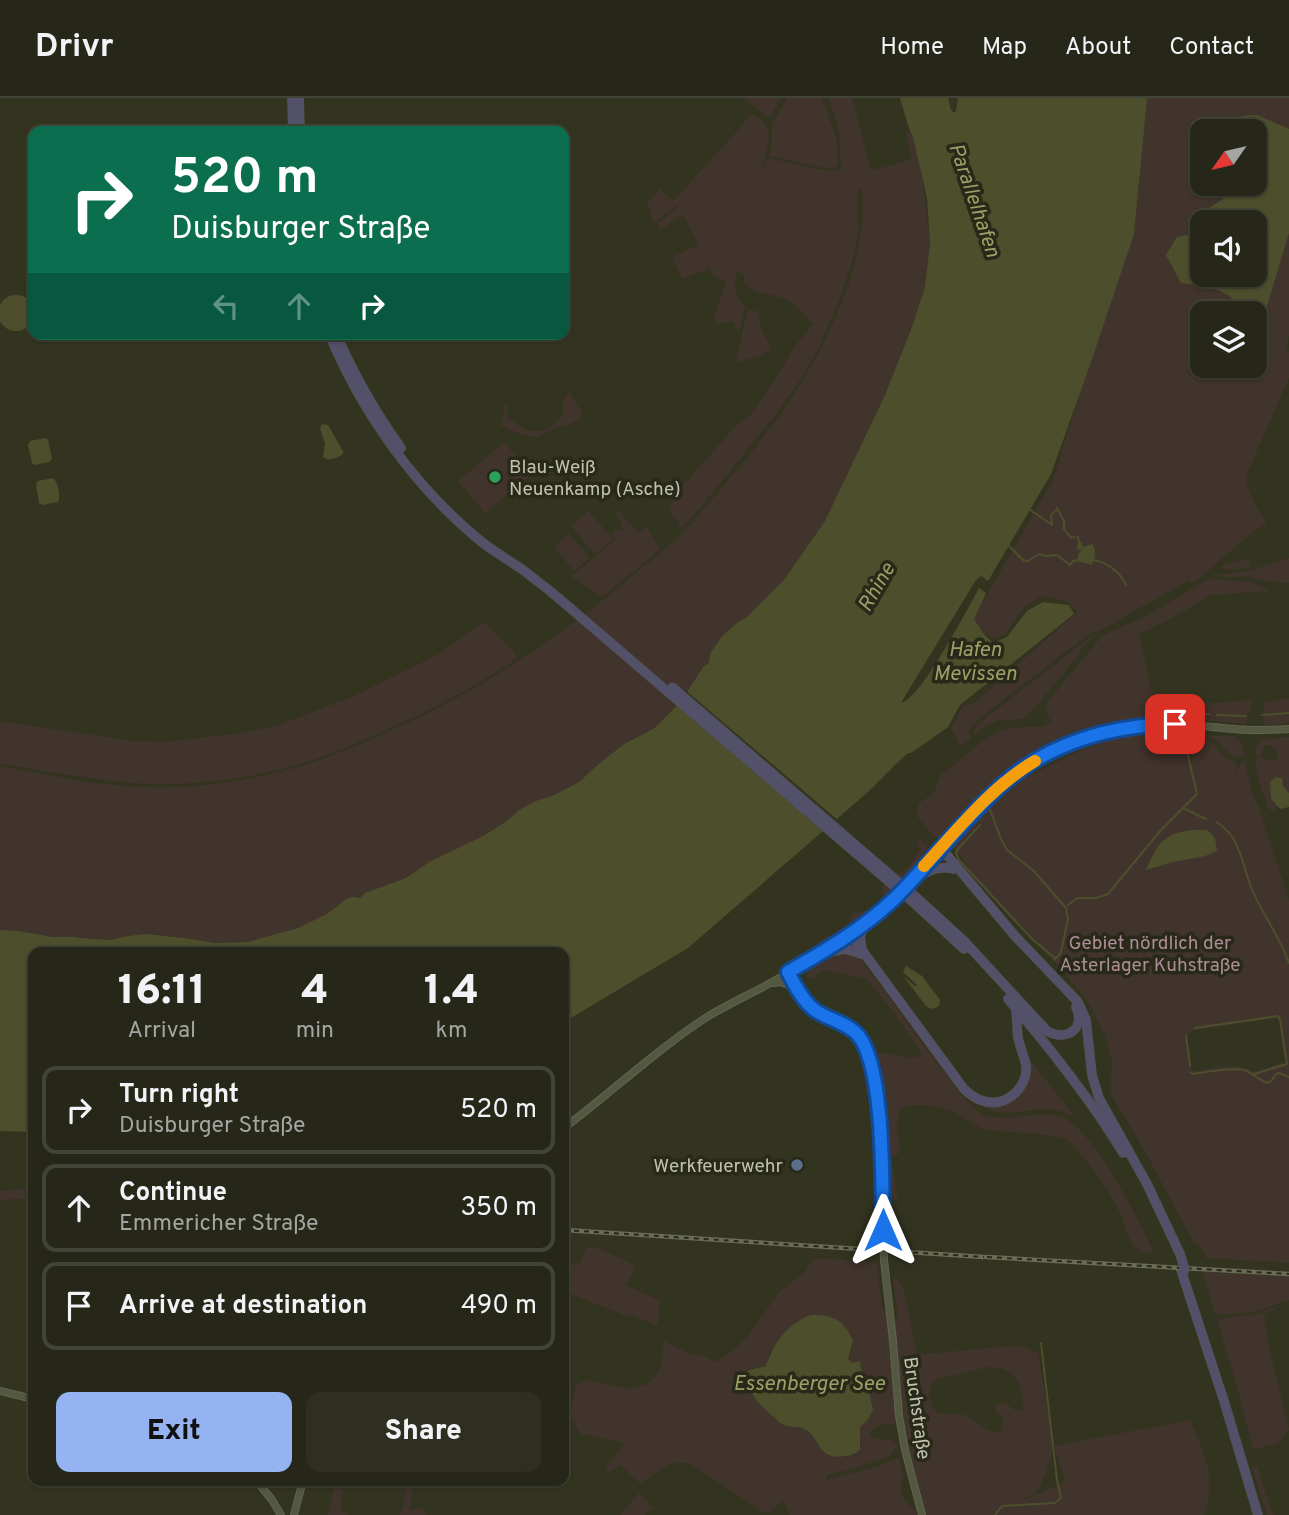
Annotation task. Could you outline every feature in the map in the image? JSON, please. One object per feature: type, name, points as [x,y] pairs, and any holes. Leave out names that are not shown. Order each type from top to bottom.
[{"type":"highway","points":[[292,98],[293,126]]},
{"type":"highway","points":[[299,98],[300,126]]},
{"type":"highway","points":[[332,340],[375,423],[422,483],[475,536],[571,605]]},
{"type":"highway","points":[[339,340],[380,420],[405,454],[452,507],[486,539],[524,565],[915,901],[964,940],[1047,1031],[1060,1036],[1074,1030],[1078,1013],[1071,1001],[939,850]]},
{"type":"highway","points":[[939,850],[1078,1002],[1086,1020],[1092,1075],[1099,1098],[1147,1184],[1177,1254],[1264,1515]]},
{"type":"highway","points":[[909,883],[934,868],[953,869]]},
{"type":"highway","points":[[915,901],[958,943],[1073,1078],[1141,1185],[1177,1254]]},
{"type":"highway","points":[[862,952],[860,937],[864,925]]},
{"type":"highway","points":[[849,935],[964,1089],[976,1098],[1002,1101],[1021,1086],[1026,1062],[1018,1040],[1016,1008]]},
{"type":"highway","points":[[821,953],[846,948],[862,952]]},
{"type":"highway","points":[[981,959],[1076,1074],[1118,1133]]},
{"type":"highway","points":[[1201,1322],[1258,1515]]},
{"type":"main road","points":[[569,1124],[683,1033],[864,925],[909,883],[975,811],[1013,775],[1052,751],[1105,732],[1150,724],[1251,730],[1289,729]]},
{"type":"main road","points":[[788,972],[798,989]]},
{"type":"main road","points":[[768,984],[781,982],[798,989]]},
{"type":"main road","name":"Bruchstraße","points":[[798,989],[818,1012],[848,1026],[859,1037],[873,1074],[882,1164],[884,1260],[899,1416],[922,1515]]},
{"type":"main road","points":[[0,1391],[28,1398]]},
{"type":"main road","points":[[261,1486],[281,1515]]},
{"type":"main road","points":[[294,1515],[301,1486]]},
{"type":"green space","points":[[744,98],[781,98],[771,116],[767,116]]},
{"type":"green space","points":[[787,98],[822,98],[836,137],[836,167],[825,168],[769,156],[772,124]]},
{"type":"green space","points":[[828,98],[852,98],[871,171],[912,159],[906,132],[912,134],[923,180],[930,243],[925,287],[885,395],[825,521],[784,580],[747,617],[722,636],[710,654],[709,663],[703,667],[682,700],[655,728],[624,744],[579,782],[519,810],[483,836],[429,862],[406,878],[365,893],[360,898],[340,903],[313,922],[261,940],[215,943],[146,934],[110,940],[53,937],[0,930],[0,766],[94,783],[166,787],[247,779],[317,761],[362,744],[434,710],[519,661],[573,623],[678,537],[763,437],[798,388],[819,352],[843,300],[859,246],[862,190],[858,190],[855,252],[840,299],[817,351],[774,417],[690,520],[680,528],[677,527],[680,524],[669,512],[672,498],[732,430],[750,415],[813,324],[791,302],[749,287],[744,283],[744,275],[737,270],[736,290],[745,308],[739,331],[733,321],[717,324],[713,320],[726,281],[713,276],[709,268],[682,279],[672,257],[698,245],[683,214],[659,231],[657,224],[678,207],[677,205],[654,223],[647,203],[660,189],[673,201],[751,114],[763,121],[768,129],[769,141],[762,170],[768,158],[816,169],[841,169],[839,131]]},
{"type":"green space","points":[[1143,98],[1289,98],[1289,335],[1285,356],[1289,350],[1289,378],[1246,476],[1254,501],[1267,523],[1191,584],[1188,580],[1108,626],[1090,633],[977,720],[969,730],[971,739],[960,746],[951,729],[960,710],[967,702],[971,706],[1077,612],[1068,602],[1042,596],[1026,606],[1004,635],[993,639],[973,622],[1053,480],[1097,338]]},
{"type":"green space","points":[[748,309],[759,312],[761,329],[772,348],[762,355],[735,363]]},
{"type":"green space","points":[[569,392],[582,413],[581,419],[538,437],[522,435],[503,425],[500,428],[504,412],[502,405],[507,405],[509,419],[525,430],[546,430],[563,414],[563,402]]},
{"type":"green space","name":"Blau-Weiß Neuenkamp (Asche)","points":[[504,442],[531,474],[485,513],[458,481]]},
{"type":"green space","points":[[615,509],[639,533],[647,526],[659,549],[602,597],[571,576],[610,545],[615,539],[612,533],[623,530]]},
{"type":"green space","points":[[588,511],[613,539],[595,554],[571,526]]},
{"type":"green space","points":[[569,534],[590,558],[574,571],[554,547]]},
{"type":"green space","points":[[1289,558],[1289,583],[1215,575],[1248,571]]},
{"type":"green space","points":[[1248,559],[1252,567],[1228,570],[1221,568],[1225,564]]},
{"type":"green space","points":[[1209,579],[1251,582],[1270,591],[1211,595],[1139,634],[1157,715],[1180,713],[1201,704],[1253,700],[1245,724],[1211,721],[1127,721],[1085,731],[1046,747],[1010,767],[939,838],[934,836],[916,815],[919,803],[933,794],[941,775],[1001,730],[1042,727],[1051,722],[1045,709],[1048,701],[1102,636],[1146,616]]},
{"type":"green space","points":[[484,622],[515,652],[517,658],[434,707],[356,743],[306,762],[241,777],[175,784],[115,781],[0,764],[0,721],[132,741],[165,742],[242,733],[279,725],[354,696],[437,655]]},
{"type":"green space","points":[[1095,636],[1080,649],[1079,655],[1033,710],[1022,719],[1000,720],[986,726],[975,735],[973,731],[979,723]]},
{"type":"green space","points":[[1289,698],[1289,723],[1263,726],[1264,703]]},
{"type":"green space","name":"Gebiet nördlich der Asterlager Kuhstraße","points":[[1160,730],[1189,741],[1207,741],[1213,744],[1226,758],[1237,763],[1236,774],[1241,763],[1245,761],[1252,792],[1289,900],[1289,1263],[1206,1258],[1201,1246],[1194,1243],[1113,1098],[1110,1089],[1112,1062],[1105,1033],[1093,1010],[1055,962],[1000,907],[952,848],[983,814],[1023,779],[1114,737]],"holes":[[[1277,1018],[1285,1062],[1254,1072],[1232,1066],[1192,1071],[1187,1036],[1190,1031]]]},
{"type":"green space","points":[[1194,737],[1236,737],[1241,742],[1245,755],[1233,756],[1218,741]]},
{"type":"green space","points":[[1289,737],[1289,793],[1283,786],[1271,789],[1271,799],[1278,806],[1274,812],[1269,809],[1257,774],[1255,757],[1260,740]],"holes":[[[1265,745],[1271,745],[1278,753],[1276,760],[1260,757]]]},
{"type":"green space","points":[[920,839],[928,848],[928,854],[887,897],[882,892],[885,873],[897,873],[906,868],[920,850],[917,845]]},
{"type":"green space","points":[[867,910],[869,912],[817,949],[817,943],[849,924],[852,914]]},
{"type":"green space","points":[[840,951],[857,954],[954,1086],[972,1106],[987,1116],[996,1118],[1039,1114],[1059,1116],[1086,1137],[1113,1175],[1153,1250],[1149,1253],[1134,1246],[1108,1191],[1087,1161],[1066,1138],[984,1130],[954,1112],[933,1106],[910,1105],[899,1109],[897,1127],[900,1147],[899,1153],[891,1158],[898,1200],[888,1200],[880,1108],[870,1054],[877,1052],[908,1058],[923,1056],[867,979],[823,970],[812,979],[807,978],[807,971]]},
{"type":"green space","points":[[1027,1056],[1077,1120],[1052,1109],[1007,1113],[991,1111],[968,1096],[986,1103],[1020,1091]]},
{"type":"green space","points":[[28,1188],[28,1198],[0,1200],[0,1191]]},
{"type":"green space","points":[[587,1247],[599,1248],[636,1266],[626,1285],[660,1301],[658,1326],[569,1293],[569,1263],[578,1266]]},
{"type":"green space","points":[[813,1258],[877,1264],[882,1309],[895,1319],[898,1317],[893,1278],[902,1285],[917,1355],[1019,1345],[1038,1353],[1054,1446],[1190,1420],[1208,1467],[1210,1490],[1204,1515],[926,1515],[906,1429],[892,1425],[879,1426],[870,1431],[871,1437],[894,1441],[897,1447],[890,1456],[826,1476],[827,1480],[899,1458],[904,1477],[902,1496],[917,1515],[790,1515],[783,1500],[769,1513],[765,1513],[692,1465],[678,1462],[671,1464],[641,1484],[620,1465],[610,1472],[605,1467],[625,1443],[578,1431],[570,1414],[578,1384],[587,1380],[631,1389],[647,1384],[661,1367],[664,1341],[715,1362],[734,1350],[748,1336],[779,1292],[805,1272]],"holes":[[[779,1341],[853,1345],[848,1359],[852,1363],[860,1361],[867,1421],[860,1427],[861,1444],[855,1455],[841,1457],[822,1451],[812,1435],[804,1429],[782,1424],[763,1408],[753,1368],[766,1366],[770,1353]],[[988,1367],[1005,1370],[1019,1385],[1023,1410],[1015,1410],[1005,1403],[997,1404],[995,1410],[1004,1420],[1000,1433],[989,1430],[966,1416],[940,1413],[932,1406],[929,1396],[937,1379]],[[1054,1447],[1066,1482],[1018,1502],[1037,1491]]]},
{"type":"green space","points":[[1202,1272],[1289,1276],[1289,1300],[1255,1312],[1216,1315]]},
{"type":"green space","points":[[1289,1303],[1264,1314],[1289,1430],[1277,1444],[1253,1449],[1217,1320],[1254,1315]]},
{"type":"green space","points":[[1257,1465],[1273,1515],[1267,1515],[1252,1467]]},
{"type":"green space","points":[[335,1486],[345,1486],[341,1510],[349,1515],[328,1515]]},
{"type":"green space","points":[[411,1486],[409,1510],[422,1508],[428,1515],[399,1515]]},
{"type":"green space","points":[[639,1493],[656,1511],[651,1510],[644,1515],[620,1515]]},
{"type":"water","points":[[900,98],[948,98],[954,113],[958,98],[1147,98],[1134,234],[1051,474],[988,581],[981,576],[976,580],[902,703],[911,697],[932,669],[979,588],[986,593],[974,619],[993,643],[1007,637],[1027,611],[1043,602],[1069,605],[1074,614],[960,705],[948,727],[908,753],[868,792],[688,948],[569,1019],[569,947],[28,947],[28,1132],[0,1131],[0,930],[53,937],[110,940],[146,934],[215,943],[248,942],[298,928],[327,914],[346,899],[360,898],[365,893],[406,878],[429,862],[483,836],[519,810],[579,782],[624,744],[655,728],[682,700],[703,667],[709,663],[710,654],[722,636],[747,617],[784,580],[825,521],[885,395],[925,287],[930,243],[927,199]]},
{"type":"water","points":[[1257,115],[1266,119],[1241,119],[1242,116]]},
{"type":"water","points":[[1267,119],[1289,129],[1289,233],[1267,306],[1267,301],[1235,301],[1212,287],[1267,287],[1267,210],[1208,209],[1228,196],[1267,196]]},
{"type":"water","points":[[1190,234],[1190,284],[1181,283],[1166,255],[1177,237]]},
{"type":"water","points":[[9,296],[23,296],[28,299],[28,327],[23,330],[9,330],[-1,320],[-1,306]]},
{"type":"water","points":[[322,424],[328,425],[343,451],[343,454],[336,458],[323,457],[325,444],[320,428]]},
{"type":"water","points":[[45,438],[48,440],[52,459],[35,465],[32,463],[28,445],[30,441]]},
{"type":"water","points":[[53,478],[58,489],[58,502],[42,505],[39,503],[36,484],[38,481]]},
{"type":"water","points":[[1078,542],[1081,542],[1083,547],[1092,544],[1094,547],[1092,565],[1077,561],[1082,549],[1077,550]]},
{"type":"water","points":[[1276,777],[1282,778],[1283,786],[1289,793],[1289,807],[1280,809],[1271,799],[1270,782]]},
{"type":"water","points":[[1207,830],[1215,838],[1217,851],[1146,870],[1162,842],[1175,834]]},
{"type":"water","points":[[906,966],[922,976],[940,1000],[939,1006],[933,1009],[927,1007],[903,976],[917,985],[903,972]]},
{"type":"water","name":"Essenberger See","points":[[811,1315],[826,1316],[841,1323],[853,1340],[848,1359],[852,1363],[860,1361],[862,1377],[867,1383],[873,1410],[860,1427],[860,1449],[852,1455],[836,1457],[824,1452],[810,1433],[779,1421],[759,1403],[749,1386],[747,1372],[766,1366],[782,1335],[795,1323]]},
{"type":"pier","points":[[684,689],[839,821],[826,832],[680,698]]},
{"type":"waterway","points":[[1057,508],[1064,521],[1064,529],[1071,538],[1075,537]]},
{"type":"waterway","points":[[1029,509],[1052,525],[1051,516],[1058,510]]},
{"type":"waterway","points":[[1078,537],[1079,542]]},
{"type":"waterway","points":[[1009,546],[1023,560],[1028,561],[1039,554],[1057,555],[1070,565],[1078,560]]},
{"type":"waterway","points":[[1093,560],[1112,568],[1126,585]]},
{"type":"waterway","points":[[1262,715],[1289,713]]},
{"type":"waterway","points":[[1186,720],[1189,716],[1209,714]]},
{"type":"waterway","points":[[1217,715],[1246,716]]},
{"type":"waterway","points":[[1068,905],[1077,898],[1096,898],[1108,894],[1161,830],[1197,794],[1186,740]]},
{"type":"waterway","points":[[1185,809],[1206,819]]},
{"type":"waterway","points":[[990,810],[1007,850],[1033,870],[1066,908],[1068,919],[1062,947],[1054,960]]},
{"type":"waterway","points":[[1217,822],[1235,842],[1254,894],[1289,963]]},
{"type":"waterway","points":[[980,825],[957,850],[959,860],[1033,940],[1055,958]]},
{"type":"waterway","points":[[1195,1028],[1278,1016],[1287,1064],[1254,1074]]},
{"type":"waterway","points":[[1186,1035],[1190,1066]]},
{"type":"waterway","points":[[1190,1072],[1193,1074],[1238,1069],[1267,1082],[1279,1073],[1289,1077]]},
{"type":"waterway","points":[[995,1515],[1002,1506],[1055,1503],[1061,1498],[1041,1343]]},
{"type":"railway","points":[[569,1230],[984,1257]]},
{"type":"railway","points":[[987,1257],[1289,1274]]},
{"type":"slow traffic","points":[[924,866],[992,793],[1035,761]]},
{"type":"place","name":"Blau-Weiß Neuenkamp (Asche)","points":[[495,477]]},
{"type":"place","name":"Werkfeuerwehr","points":[[797,1165]]},
{"type":"route","points":[[883,1230],[879,1122],[873,1074],[866,1050],[859,1037],[848,1026],[812,1008],[788,972],[864,925],[909,883],[992,793],[1032,762],[1080,739],[1105,732],[1150,724],[1175,724]]},
{"type":"water label","name":"Parallelhafen","points":[[975,200]]},
{"type":"water label","name":"Rhine","points":[[876,587]]},
{"type":"water label","name":"Hafen Mevissen","points":[[975,661]]}]
